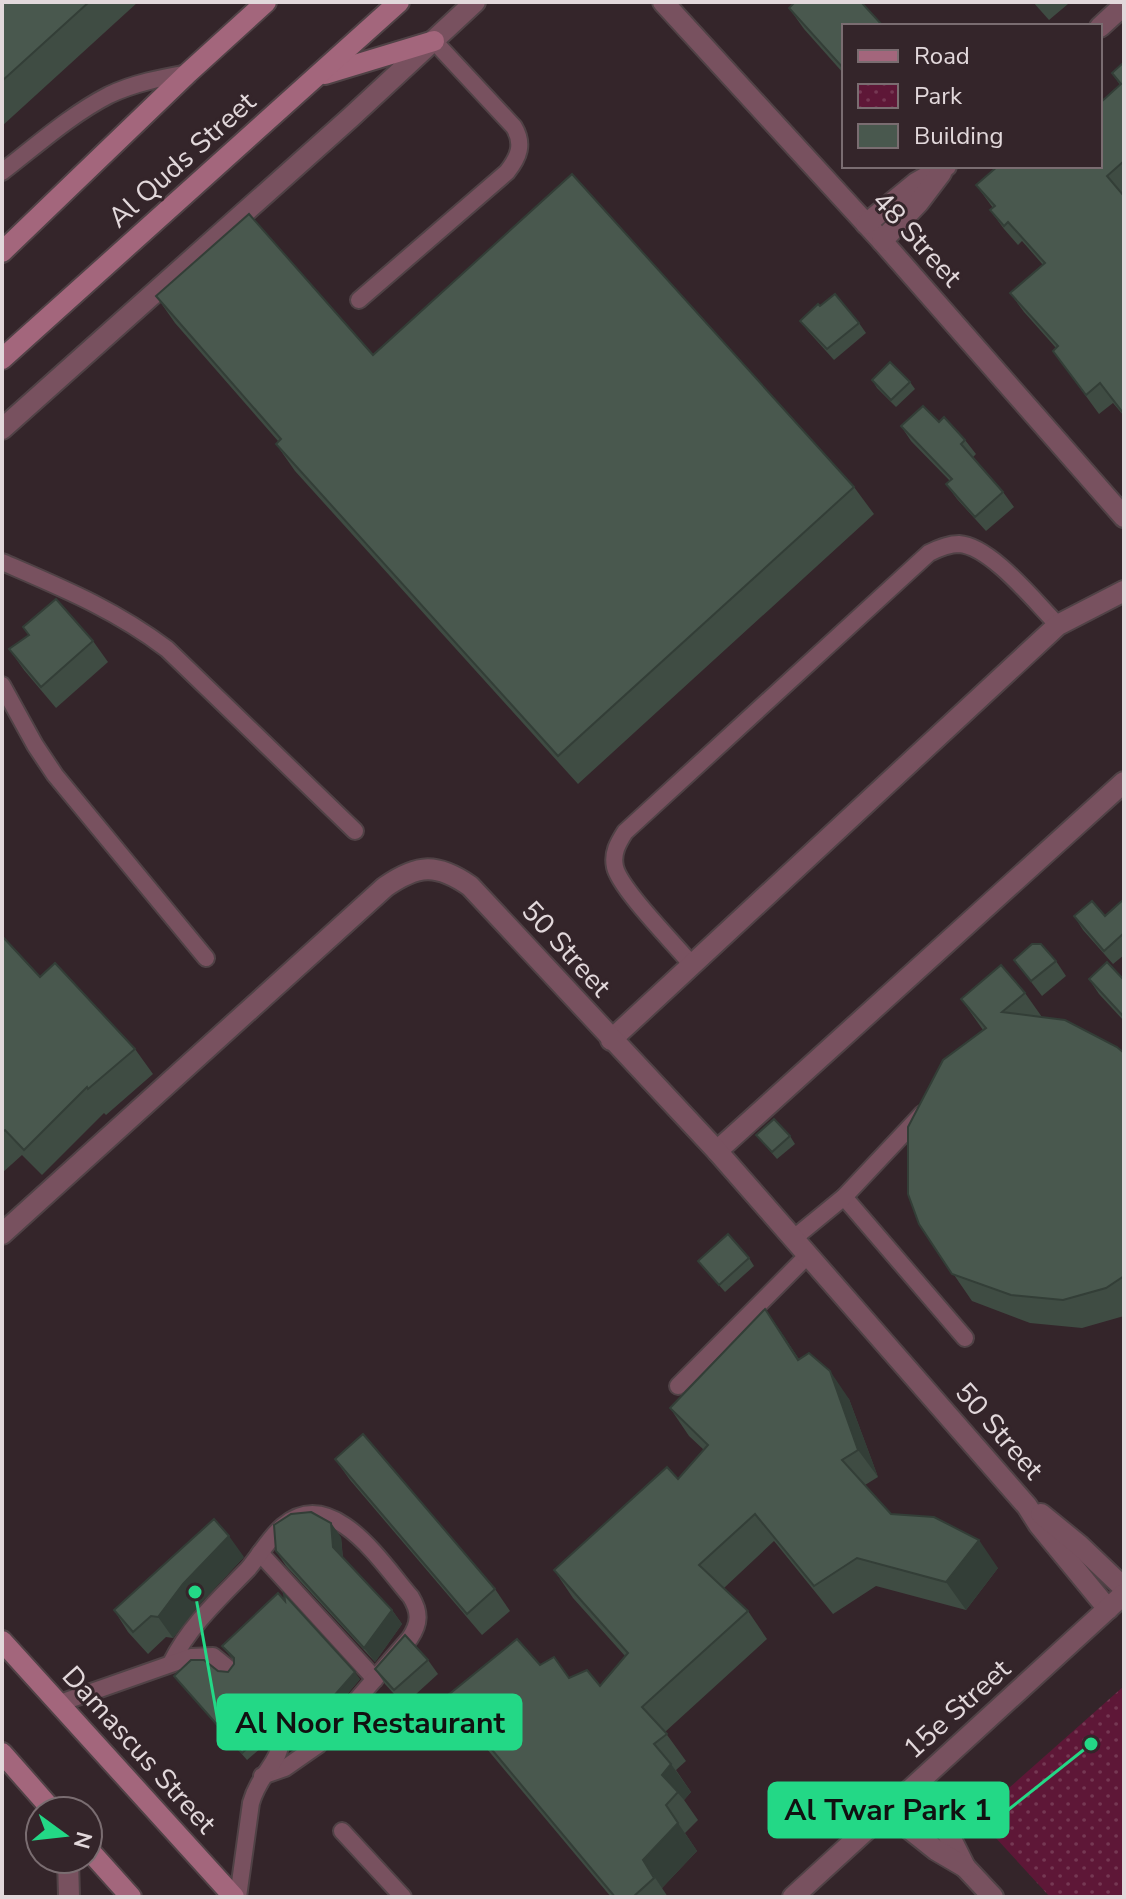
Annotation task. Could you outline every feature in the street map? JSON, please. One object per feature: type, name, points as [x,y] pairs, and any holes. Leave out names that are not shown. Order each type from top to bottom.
[{"type":"main road","name":"Al Quds Street","points":[[2,252],[266,2]]},
{"type":"main road","name":"Al Quds Street","points":[[2,359],[399,2]]},
{"type":"main road","points":[[317,76],[434,41]]},
{"type":"main road","name":"Damascus Street","points":[[2,1641],[236,1897]]},
{"type":"main road","points":[[2,1753],[40,1795]]},
{"type":"main road","points":[[104,1867],[131,1897]]},
{"type":"street","points":[[2,429],[475,2]]},
{"type":"street","name":"48 Street","points":[[663,2],[882,241],[1124,517]]},
{"type":"street","points":[[1102,25],[1123,8]]},
{"type":"street","points":[[866,224],[916,183],[942,168]]},
{"type":"street","points":[[882,241],[919,202],[944,168]]},
{"type":"street","points":[[611,1040],[1058,625],[1124,591]]},
{"type":"street","points":[[717,1151],[1124,782]]},
{"type":"street","name":"50 Street","points":[[2,1234],[385,887],[404,873],[428,868],[451,872],[470,886],[717,1151],[1027,1506],[1108,1609]]},
{"type":"street","name":"50 Street","points":[[1027,1506],[1065,1532],[1124,1591]]},
{"type":"street","name":"15e Street","points":[[793,1897],[1124,1591]]},
{"type":"street","points":[[916,1785],[965,1867],[993,1897]]},
{"type":"street","points":[[887,1811],[936,1850],[965,1867]]},
{"type":"street","points":[[68,1875],[69,1897]]},
{"type":"lane","points":[[359,300],[507,172],[516,162],[520,149],[519,136],[514,127],[434,41]]},
{"type":"lane","points":[[2,172],[77,114],[111,94],[147,81],[188,73]]},
{"type":"lane","points":[[692,965],[615,869],[614,855],[625,832],[929,553],[944,546],[961,544],[977,550],[1058,625]]},
{"type":"lane","points":[[2,562],[84,597],[140,629],[167,649],[355,831]]},
{"type":"lane","points":[[2,685],[55,775],[206,958]]},
{"type":"lane","points":[[794,1238],[844,1197],[930,1105]]},
{"type":"lane","points":[[844,1197],[965,1338]]},
{"type":"lane","points":[[678,1386],[808,1255]]},
{"type":"lane","points":[[171,1663],[197,1622],[285,1525],[301,1516],[320,1515],[338,1519],[352,1529],[411,1597],[417,1607],[418,1618],[410,1638],[318,1745],[294,1763],[262,1776]]},
{"type":"lane","points":[[260,1553],[375,1679]]},
{"type":"lane","points":[[60,1703],[191,1657],[213,1656],[229,1669]]},
{"type":"lane","points":[[236,1897],[251,1803],[262,1776],[280,1751],[282,1739],[266,1713]]},
{"type":"lane","points":[[342,1831],[403,1897]]},
{"type":"green space","points":[[1124,1686],[1124,1897],[1050,1897],[995,1837],[992,1803]]},
{"type":"building","points":[[2,2],[89,2],[2,81]]},
{"type":"building","points":[[795,2],[861,2],[881,24],[842,24],[842,67],[789,8]]},
{"type":"building","points":[[1124,62],[1124,161],[1107,176],[1124,196],[1124,414],[1100,383],[1086,395],[1053,351],[1058,346],[1010,293],[1045,263],[1008,222],[1004,226],[990,210],[995,206],[976,185],[996,168],[1102,168],[1102,101],[1121,84],[1112,73]]},
{"type":"building","points":[[572,174],[854,487],[558,756],[276,444],[281,439],[156,296],[249,214],[373,355]]},
{"type":"building","points":[[835,294],[859,323],[827,349],[800,321],[818,304],[820,306]]},
{"type":"building","points":[[890,362],[910,382],[891,400],[872,380]]},
{"type":"building","points":[[923,406],[939,422],[944,417],[965,440],[961,444],[1003,492],[975,517],[946,484],[952,479],[901,426]]},
{"type":"building","points":[[56,599],[93,641],[41,687],[9,649],[29,635],[23,627]]},
{"type":"building","points":[[1124,899],[1124,933],[1104,951],[1074,916],[1092,901],[1105,916]]},
{"type":"building","points":[[2,936],[40,977],[55,963],[135,1049],[87,1087],[24,1150],[5,1130],[2,1132]]},
{"type":"building","points":[[1032,944],[1041,944],[1056,961],[1031,981],[1014,960]]},
{"type":"building","points":[[1107,962],[1124,980],[1124,1017],[1089,979]]},
{"type":"building","points":[[1001,965],[1025,993],[1002,1012],[1065,1020],[1124,1053],[1124,1276],[1106,1288],[1063,1300],[1011,1295],[952,1274],[919,1224],[908,1194],[908,1127],[943,1060],[986,1028],[961,999]]},
{"type":"building","points":[[774,1119],[790,1136],[772,1152],[756,1135]]},
{"type":"building","points":[[728,1234],[749,1258],[719,1285],[698,1261]]},
{"type":"building","points":[[765,1309],[798,1360],[809,1353],[830,1371],[858,1450],[842,1460],[891,1514],[934,1517],[979,1540],[946,1582],[857,1558],[814,1586],[755,1514],[699,1565],[748,1611],[642,1707],[667,1734],[654,1744],[671,1764],[662,1775],[678,1792],[666,1805],[678,1823],[643,1860],[654,1878],[633,1897],[615,1897],[447,1696],[517,1639],[540,1665],[554,1657],[569,1678],[587,1670],[600,1686],[628,1653],[554,1570],[667,1467],[678,1479],[708,1445],[670,1408]]},
{"type":"building","points":[[363,1434],[495,1589],[467,1614],[335,1459]]},
{"type":"building","points":[[311,1512],[331,1523],[333,1547],[392,1610],[364,1648],[276,1551],[274,1525],[291,1514]]},
{"type":"building","points":[[214,1519],[229,1536],[183,1584],[158,1617],[151,1616],[133,1632],[114,1610]]},
{"type":"building","points":[[278,1593],[285,1601],[284,1594],[355,1672],[311,1722],[296,1706],[281,1718],[266,1696],[254,1697],[250,1707],[263,1734],[242,1753],[174,1676],[191,1660],[204,1660],[218,1671],[228,1672],[234,1658],[222,1646]]},
{"type":"building","points":[[405,1635],[428,1660],[394,1690],[375,1669]]},
{"type":"place","name":"Al Noor Restaurant","points":[[195,1592]]},
{"type":"place","name":"Al Twar Park 1","points":[[1091,1744]]}]
